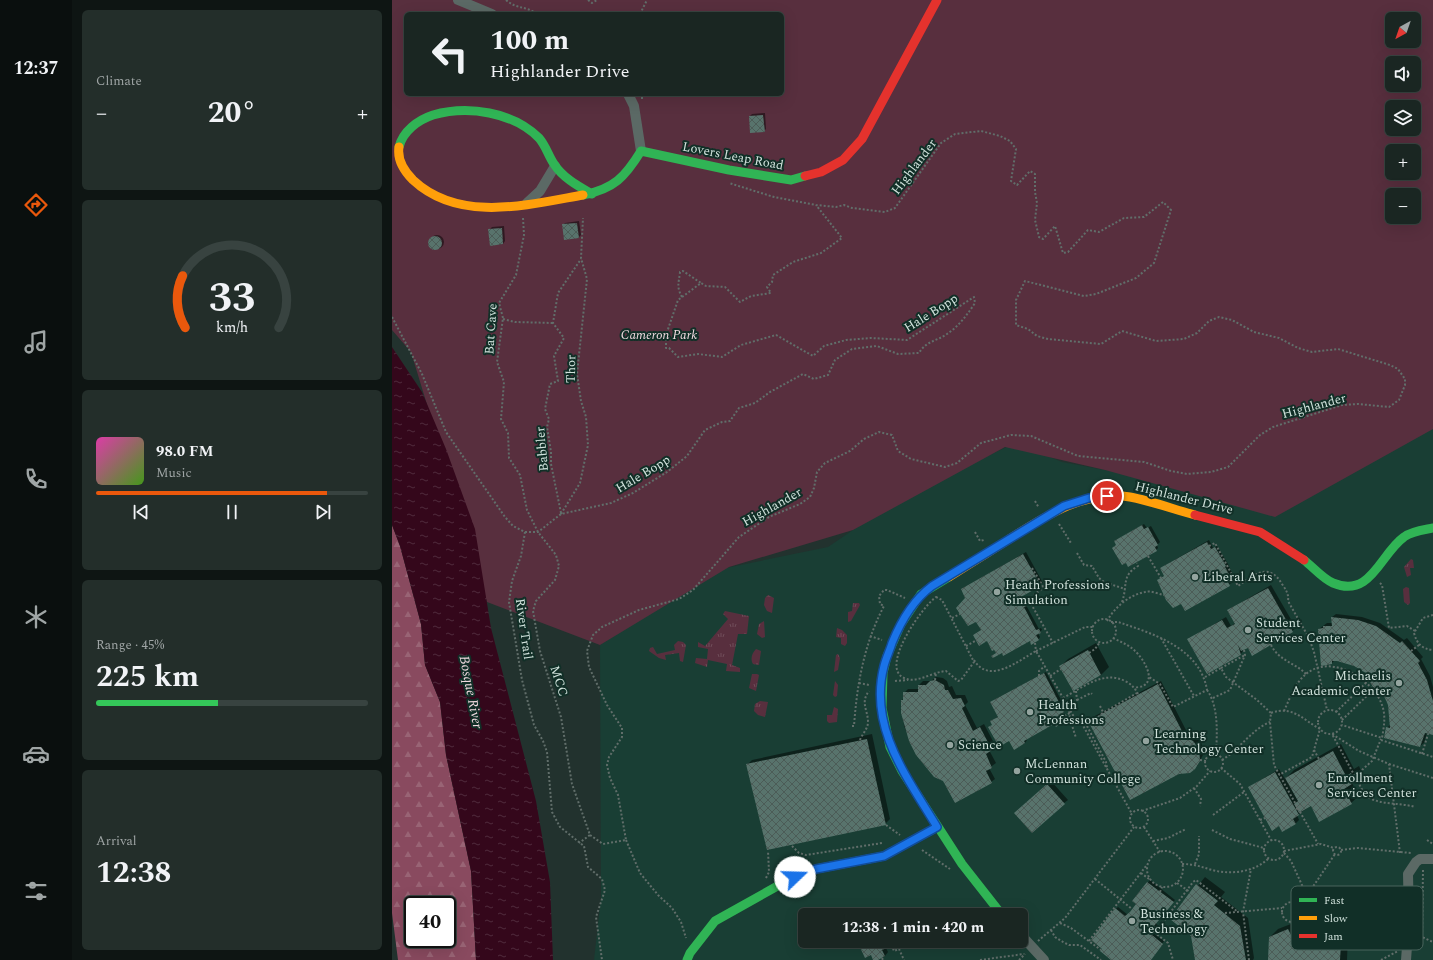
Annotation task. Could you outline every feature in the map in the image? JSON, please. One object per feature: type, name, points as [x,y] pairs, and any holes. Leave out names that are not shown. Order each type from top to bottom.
[{"type":"street","points":[[458,0],[487,12]]},
{"type":"street","name":"Lovers Leap Road","points":[[641,151],[729,170],[791,180],[821,172],[843,160],[862,139],[937,0]]},
{"type":"street","points":[[592,194],[571,183],[555,166],[543,143],[527,128],[497,115],[462,110],[430,116],[412,126],[401,139],[398,158],[408,175],[426,192],[444,201],[461,206],[494,208],[592,194],[603,192],[614,186],[630,170],[641,151],[634,106],[629,96]]},
{"type":"street","points":[[527,203],[540,191],[549,179],[555,166]]},
{"type":"street","name":"Highlander Drive","points":[[997,908],[970,874],[937,827],[890,746],[882,715],[880,689],[884,665],[896,634],[910,609],[921,594],[1045,517],[1070,504],[1089,498],[1107,496],[1129,497],[1164,505],[1260,532],[1277,541],[1332,583],[1347,586],[1362,583],[1374,572],[1402,538],[1420,530],[1433,528]]},
{"type":"street","points":[[688,956],[715,921],[790,879],[816,869],[884,856],[937,827]]},
{"type":"street","points":[[1408,886],[1408,874],[1414,858],[1433,859]]},
{"type":"street","points":[[1028,943],[1044,960]]},
{"type":"street","points":[[1406,960],[1407,950]]},
{"type":"path","points":[[506,0],[515,7],[528,8],[534,12]]},
{"type":"path","points":[[588,0],[592,3],[598,0]]},
{"type":"path","points":[[641,12],[647,0]]},
{"type":"path","name":"Highlander","points":[[626,840],[618,795],[610,778],[607,765],[609,757],[622,737],[622,728],[607,705],[589,667],[587,650],[593,635],[602,627],[639,610],[679,599],[693,590],[739,537],[769,517],[800,504],[810,497],[814,488],[817,472],[825,463],[850,451],[864,439],[879,432],[892,435],[898,451],[911,459],[945,467],[957,463],[980,443],[1011,435],[1031,436],[1078,456],[1144,462],[1171,471],[1188,474],[1211,472],[1228,467],[1260,435],[1273,427],[1342,405],[1358,404],[1389,407],[1399,400],[1405,385],[1405,380],[1398,369],[1390,365],[1338,349],[1312,352],[1298,348],[1279,338],[1254,332],[1232,320],[1219,317],[1209,322],[1197,333],[1184,339],[1156,341],[1122,331],[1101,344],[1048,339],[1037,336],[1028,329],[1016,325],[1016,300],[1025,281],[1084,296],[1096,294],[1136,278],[1154,262],[1172,210],[1163,202],[1144,217],[1124,218],[1099,232],[1088,230],[1068,252],[1063,254],[1055,226],[1043,239],[1039,237],[1035,220],[1037,203],[1035,192],[1035,174],[1030,171],[1017,185],[1011,181],[1016,149],[1010,141],[1000,136],[981,131],[955,134],[941,143],[895,208],[885,212],[852,208],[844,205],[836,207],[816,205]]},
{"type":"path","points":[[682,297],[677,289],[676,283],[680,272],[683,271],[706,286],[725,287],[740,302],[751,296],[771,293],[767,287],[772,282],[773,275],[793,262],[821,253],[842,238],[816,205],[774,197],[732,185],[726,181]]},
{"type":"path","name":"Bat Cave","points":[[523,218],[524,235],[516,275],[499,303],[503,318],[497,362],[504,382],[501,419],[508,433],[509,458],[520,475],[527,510],[538,532]]},
{"type":"path","name":"Thor","points":[[561,514],[580,484],[588,445],[586,417],[580,401],[577,374],[587,279],[581,258],[583,218]]},
{"type":"path","points":[[503,318],[515,322],[553,322],[558,293],[581,258]]},
{"type":"path","name":"Hale Bopp","points":[[538,532],[561,514],[612,503],[633,493],[667,472],[687,456],[705,430],[722,422],[730,421],[739,408],[754,403],[770,392],[803,374],[814,379],[828,375],[835,360],[852,349],[877,346],[898,354],[919,353],[924,345],[947,334],[962,321],[975,303],[974,297],[907,340],[871,338],[846,340],[824,346],[813,356],[776,335],[741,345],[722,357],[698,354],[678,357],[669,348],[666,348],[665,340],[678,300],[701,283]]},
{"type":"path","points":[[392,317],[422,374],[446,432],[505,517],[513,526],[525,532],[538,532]]},
{"type":"path","name":"Babbler","points":[[553,322],[564,338],[554,356],[558,380],[550,384],[545,409],[549,419],[547,428],[551,452],[551,464],[561,514]]},
{"type":"path","points":[[1058,523],[1071,543]]},
{"type":"path","name":"River Trail","points":[[525,532],[521,556],[512,581],[509,602],[522,680],[534,725],[547,752],[552,812],[560,827],[584,846],[588,867],[602,879],[605,890],[596,917],[602,960]]},
{"type":"path","name":"MCC","points":[[538,532],[556,555],[560,566],[555,580],[536,601],[533,611],[538,644],[561,717],[572,784],[590,835]]},
{"type":"path","points":[[975,532],[980,540],[989,539]]},
{"type":"path","points":[[1209,546],[1215,543],[1238,586],[1257,573],[1268,571],[1274,573],[1279,579],[1289,594],[1288,601],[1308,638],[1318,668],[1327,710]]},
{"type":"path","points":[[1077,553],[1084,565],[1092,566],[1099,578],[1125,589]]},
{"type":"path","points":[[1148,556],[1161,578]]},
{"type":"path","points":[[1122,603],[1126,578],[1129,571],[1138,566],[1136,562]]},
{"type":"path","points":[[1033,568],[1044,588],[1032,596],[1030,602],[1053,643]]},
{"type":"path","points":[[1378,584],[1381,583],[1382,585],[1389,628],[1408,626],[1415,631],[1419,645],[1426,649],[1433,650]]},
{"type":"path","points":[[852,726],[854,726],[864,651],[884,606],[880,604],[879,596],[884,590],[907,598],[908,602]]},
{"type":"path","points":[[1107,620],[1112,611],[1122,603],[1146,591],[1164,595]]},
{"type":"path","points":[[909,680],[901,676],[896,668],[901,648],[911,628],[929,603],[936,597],[942,600],[974,660],[984,670],[997,672],[1086,627],[1093,627]]},
{"type":"path","points":[[952,618],[960,614]]},
{"type":"path","points":[[1415,631],[1423,618],[1433,615]]},
{"type":"path","points":[[1111,622],[1115,628],[1113,638],[1106,643],[1100,642],[1092,635],[1093,627],[1098,621],[1107,620],[1111,622],[1118,622],[1161,637],[1187,654],[1197,664],[1205,678],[1208,690],[1213,698],[1217,737],[1216,754],[1222,760]]},
{"type":"path","points":[[870,636],[887,642]]},
{"type":"path","points":[[1161,637],[1194,696]]},
{"type":"path","points":[[1113,638],[1127,644],[1136,652],[1145,665],[1149,677],[1160,684],[1173,707],[1208,690]]},
{"type":"path","points":[[966,646],[977,640]]},
{"type":"path","points":[[1089,653],[1095,649],[1100,642]]},
{"type":"path","points":[[1035,643],[1036,651],[1044,666],[1078,724],[1081,722],[1132,814]]},
{"type":"path","points":[[1271,645],[1275,653],[1282,660],[1300,667],[1306,674]]},
{"type":"path","points":[[1411,651],[1419,645]]},
{"type":"path","points":[[1213,698],[1230,690],[1234,684],[1245,655],[1244,650]]},
{"type":"path","points":[[1205,678],[1245,655]]},
{"type":"path","points":[[891,681],[920,679],[936,673],[949,672],[956,680],[961,680],[974,660]]},
{"type":"path","points":[[1039,676],[1039,671],[1044,666]]},
{"type":"path","points":[[1284,711],[1297,684],[1306,674],[1318,668],[1334,667],[1348,671],[1374,689],[1384,713],[1381,739],[1375,758],[1355,778]]},
{"type":"path","points":[[1221,668],[1226,677],[1258,700],[1271,714]]},
{"type":"path","points":[[1050,676],[1061,669]]},
{"type":"path","points":[[935,680],[936,673]]},
{"type":"path","points":[[1063,698],[1105,677],[1122,680],[1134,688],[1138,694],[1102,713],[1100,706]]},
{"type":"path","points":[[1134,688],[1144,686],[1149,677]]},
{"type":"path","points":[[1336,712],[1369,680]]},
{"type":"path","points":[[859,683],[874,686]]},
{"type":"path","points":[[860,740],[866,731],[868,722],[864,708],[864,700],[870,689]]},
{"type":"path","points":[[1342,720],[1374,689]]},
{"type":"path","points":[[1076,691],[1077,700]]},
{"type":"path","points":[[1076,738],[1070,713],[1070,706],[1077,700],[1091,693],[1092,694]]},
{"type":"path","points":[[1279,775],[1312,757],[1320,729],[1318,725],[1319,716],[1327,710],[1336,712],[1342,720],[1342,725],[1339,730],[1332,734]]},
{"type":"path","points":[[1271,714],[1291,711],[1323,732],[1332,734],[1359,751],[1389,764],[1433,778]]},
{"type":"path","points":[[1062,713],[1064,716],[1070,713]]},
{"type":"path","points":[[1271,714],[1270,722],[1274,765],[1318,844]]},
{"type":"path","points":[[1221,768],[1222,760],[1263,725],[1270,722]]},
{"type":"path","points":[[1342,725],[1433,757]]},
{"type":"path","points":[[1087,726],[1106,762],[1107,770]]},
{"type":"path","points":[[1332,734],[1365,794],[1378,802],[1415,807]]},
{"type":"path","points":[[1422,754],[1428,734]]},
{"type":"path","points":[[1314,749],[1319,759]]},
{"type":"path","points":[[1216,754],[1211,755],[1206,761],[1206,766],[1210,770],[1217,771],[1221,768]]},
{"type":"path","points":[[1200,760],[1206,761]]},
{"type":"path","points":[[1389,764],[1400,853]]},
{"type":"path","points":[[1221,768],[1240,784],[1271,840]]},
{"type":"path","points":[[1134,827],[1130,820],[1135,811],[1142,811],[1152,806],[1170,802],[1194,788],[1210,770]]},
{"type":"path","points":[[1194,788],[1201,799],[1200,806]]},
{"type":"path","points":[[1213,815],[1244,792]]},
{"type":"path","points":[[1297,808],[1311,801]]},
{"type":"path","points":[[1142,811],[1148,818],[1144,827]]},
{"type":"path","points":[[1260,820],[1265,818]]},
{"type":"path","points":[[1134,827],[1144,827]]},
{"type":"path","points":[[1045,935],[1065,918],[1134,827]]},
{"type":"path","points":[[1144,827],[1160,852]]},
{"type":"path","points":[[1153,841],[1168,838],[1186,829]]},
{"type":"path","points":[[1212,830],[1230,839],[1264,848]]},
{"type":"path","points":[[579,843],[590,835],[603,844],[626,840],[640,873],[658,895],[672,908],[681,922],[688,956]]},
{"type":"path","points":[[1195,864],[1199,854],[1199,836]]},
{"type":"path","points":[[900,839],[904,837]]},
{"type":"path","points":[[1268,859],[1264,854],[1266,843],[1271,840],[1281,843],[1284,852],[1291,861],[1302,886]]},
{"type":"path","points":[[1427,840],[1433,844]]},
{"type":"path","points":[[792,846],[799,853],[806,855],[889,842]]},
{"type":"path","points":[[1182,864],[1195,864],[1224,872],[1251,869],[1268,859],[1277,860],[1284,852],[1318,844],[1327,845],[1334,848],[1338,847],[1340,850],[1358,848],[1400,853],[1414,858]]},
{"type":"path","points":[[1334,848],[1333,852],[1335,854]]},
{"type":"path","points":[[1314,886],[1335,854],[1340,854],[1340,850]]},
{"type":"path","points":[[1089,941],[1147,865],[1150,858],[1160,852],[1172,852],[1178,857],[1182,864],[1183,871],[1177,883],[1171,886],[1162,887],[1154,884],[1141,873]]},
{"type":"path","points":[[1147,865],[1149,879]]},
{"type":"path","points":[[1423,886],[1423,873],[1426,867]]},
{"type":"path","points":[[1249,960],[1243,912],[1251,869]]},
{"type":"path","points":[[1094,879],[1132,909]]},
{"type":"path","points":[[1173,960],[1168,944],[1155,933],[1196,880],[1238,912]]},
{"type":"path","points":[[1177,883],[1190,892]]},
{"type":"path","points":[[1160,892],[1162,887]]},
{"type":"path","points":[[1224,913],[1282,908],[1291,902]]},
{"type":"path","points":[[1282,908],[1284,919],[1291,921]]},
{"type":"path","points":[[1059,923],[1065,924],[1101,950]]},
{"type":"path","points":[[1051,930],[1056,937],[1063,942],[1069,945],[1080,945],[1101,960]]},
{"type":"path","points":[[1423,937],[1433,942]]},
{"type":"path","points":[[893,948],[894,950],[899,949],[904,960]]},
{"type":"path","points":[[1381,960],[1391,956],[1398,950]]},
{"type":"path","points":[[980,960],[1024,954],[1018,960]]},
{"type":"shaded area","name":"McLennan Community College","points":[[1433,428],[1433,960],[594,960],[601,897],[600,645],[716,570],[828,547],[903,496],[1015,443],[1062,462],[1137,476]]},
{"type":"green space","name":"Cameron Park","points":[[392,0],[1433,0],[1433,429],[1275,517],[1105,470],[1005,447],[853,530],[729,567],[600,645],[487,602],[411,352],[392,330]]},
{"type":"green space","points":[[392,525],[400,546],[421,624],[425,665],[440,702],[446,755],[471,871],[476,960],[398,960],[392,913]]},
{"type":"green space","points":[[1411,559],[1413,560],[1414,568],[1410,568],[1411,575],[1407,577],[1404,567]]},
{"type":"green space","points":[[1406,587],[1409,588],[1410,603],[1408,605],[1404,602],[1403,589]]},
{"type":"green space","points":[[768,595],[774,598],[772,613],[767,611],[764,605],[765,598]]},
{"type":"green space","points":[[853,603],[859,603],[860,605],[851,621],[848,622],[848,612],[852,611]]},
{"type":"green space","points":[[725,611],[749,616],[747,634],[738,634],[732,665],[740,668],[740,672],[726,671],[727,664],[708,660],[707,667],[695,663],[696,658],[707,659],[708,649],[698,647],[698,642],[705,646],[728,619],[723,614]]},
{"type":"green space","points":[[764,621],[765,637],[762,638],[757,634],[759,624]]},
{"type":"green space","points":[[837,628],[842,630],[847,635],[847,643],[845,646],[841,644],[841,638],[836,637]]},
{"type":"green space","points":[[678,641],[683,642],[686,645],[683,662],[680,661],[679,653],[665,655],[666,660],[659,658],[649,651],[650,648],[653,647],[657,654],[675,650],[674,645]]},
{"type":"green space","points":[[756,649],[761,651],[759,665],[753,664],[752,660]]},
{"type":"green space","points":[[838,654],[840,658],[838,670],[834,672],[836,655]]},
{"type":"green space","points":[[752,674],[759,675],[756,691],[749,688]]},
{"type":"green space","points":[[835,681],[838,685],[837,696],[835,697],[833,695]]},
{"type":"green space","points":[[760,701],[768,702],[765,717],[758,715],[754,711],[755,704]]},
{"type":"green space","points":[[834,707],[838,709],[837,722],[829,723],[827,721],[827,715],[832,715]]},
{"type":"water","name":"Bosque River","points":[[392,347],[422,392],[446,449],[475,529],[491,628],[536,801],[550,882],[553,960],[476,960],[471,871],[446,755],[440,702],[425,665],[421,624],[400,546],[392,525]]},
{"type":"building","points":[[763,115],[765,132],[750,133],[749,116]]},
{"type":"building","points":[[577,223],[579,238],[564,240],[562,224]]},
{"type":"building","points":[[502,228],[503,244],[490,246],[488,229]]},
{"type":"building","points":[[435,236],[440,238],[442,243],[440,248],[435,250],[430,248],[428,243],[430,238]]},
{"type":"building","points":[[1142,525],[1144,529],[1148,527],[1158,545],[1155,547],[1157,551],[1128,567],[1126,563],[1122,565],[1112,548],[1116,545],[1114,541]]},
{"type":"building","name":"Liberal Arts","points":[[1207,542],[1211,549],[1215,547],[1226,566],[1225,567],[1230,576],[1226,578],[1230,586],[1185,611],[1181,604],[1173,608],[1166,600],[1157,580],[1164,576],[1160,568]]},
{"type":"building","points":[[1023,554],[1041,586],[1015,600],[1017,604],[1025,601],[1027,606],[1024,607],[1036,630],[1039,629],[1041,633],[1036,635],[1039,640],[1031,645],[1030,641],[1003,656],[1002,653],[993,658],[991,656],[996,653],[994,650],[992,651],[987,641],[979,646],[973,635],[981,630],[976,622],[968,626],[956,608],[965,598],[961,589]]},
{"type":"building","name":"Student Services Center","points":[[1268,588],[1293,632],[1252,656],[1248,648],[1241,651],[1238,645],[1241,655],[1207,674],[1187,639],[1222,620],[1227,628],[1235,624],[1227,610]]},
{"type":"building","name":"Michaelis Academic Center","points":[[1331,617],[1358,620],[1376,626],[1400,643],[1402,641],[1420,661],[1418,663],[1427,680],[1433,701],[1433,735],[1425,733],[1420,747],[1384,738],[1386,727],[1390,728],[1388,705],[1381,689],[1378,690],[1373,687],[1370,682],[1370,676],[1354,666],[1337,661],[1332,661],[1332,664],[1321,666],[1318,629],[1323,628],[1323,626],[1332,626]]},
{"type":"building","points":[[1088,650],[1101,675],[1073,691],[1059,666]]},
{"type":"building","name":"Health Professions","points":[[1044,673],[1064,712],[1060,714],[1064,722],[1056,727],[1054,724],[1024,741],[1025,743],[1014,750],[1009,741],[999,747],[988,727],[992,725],[990,721],[998,717],[990,702]]},
{"type":"building","name":"Science","points":[[935,680],[944,685],[945,690],[948,690],[953,699],[961,698],[965,706],[962,708],[973,731],[980,727],[992,750],[986,754],[992,768],[986,771],[992,783],[955,803],[943,781],[934,777],[916,755],[909,741],[901,713],[901,700],[903,700],[903,692],[918,692],[918,685],[926,685],[930,681]]},
{"type":"building","name":"Learning Technology Center","points":[[1158,684],[1185,737],[1193,741],[1199,748],[1200,761],[1195,769],[1190,773],[1179,774],[1130,800],[1088,721]]},
{"type":"building","points":[[867,739],[886,825],[767,850],[746,764]]},
{"type":"building","name":"Enrollment Services Center","points":[[1333,751],[1346,776],[1351,773],[1355,782],[1344,789],[1352,804],[1319,822],[1311,806],[1299,813],[1294,804],[1298,801],[1285,778]]},
{"type":"building","points":[[1275,772],[1299,815],[1293,819],[1296,824],[1282,832],[1279,826],[1272,831],[1248,787]]},
{"type":"building","points":[[1047,784],[1065,804],[1032,833],[1014,813]]},
{"type":"building","name":"Business & Technology","points":[[1147,882],[1174,902],[1154,926],[1157,929],[1152,935],[1163,944],[1151,960],[1111,960],[1100,951],[1102,949],[1091,940],[1115,908],[1125,916],[1130,912],[1136,904],[1132,901]]},
{"type":"building","points":[[1196,884],[1218,901],[1214,905],[1240,926],[1246,960],[1195,960],[1191,936],[1170,919]]},
{"type":"building","points":[[1288,929],[1291,935],[1291,950],[1341,950],[1340,960],[1268,960],[1269,937]]},
{"type":"building","points":[[860,948],[887,948],[882,950],[885,956],[878,960],[873,960],[871,955],[865,958]]},
{"type":"traffic: fast","points":[[399,147],[404,136],[412,127],[433,115],[461,111],[489,113],[516,122],[528,129],[539,138],[558,169],[571,181],[592,194]]},
{"type":"traffic: fast","points":[[583,195],[603,189],[618,180],[630,168],[641,151],[729,170],[791,180],[805,176]]},
{"type":"traffic: fast","points":[[1304,560],[1322,576],[1333,583],[1346,586],[1357,585],[1366,580],[1374,572],[1404,537],[1414,532],[1433,528]]},
{"type":"traffic: fast","points":[[949,577],[921,594],[901,624],[887,656],[883,673],[882,708],[890,747],[902,771],[962,864],[997,908]]},
{"type":"traffic: fast","points":[[687,960],[690,953],[715,921],[790,879],[816,869],[884,856],[937,827]]},
{"type":"traffic: slow","points":[[399,147],[400,161],[413,180],[431,193],[451,202],[472,206],[517,206],[583,195]]},
{"type":"traffic: slow","points":[[949,577],[1036,522],[1081,501],[1097,497],[1130,497],[1195,515]]},
{"type":"traffic: jam","points":[[805,176],[821,172],[843,160],[862,139],[937,0]]},
{"type":"traffic: jam","points":[[1195,515],[1260,532],[1304,560]]},
{"type":"place","name":"Liberal Arts","points":[[1195,577]]},
{"type":"place","name":"Heath Professions Simulation","points":[[997,592]]},
{"type":"place","name":"Student Services Center","points":[[1248,630]]},
{"type":"place","name":"Michaelis Academic Center","points":[[1399,683]]},
{"type":"place","name":"Health Professions","points":[[1030,712]]},
{"type":"place","name":"Learning Technology Center","points":[[1146,741]]},
{"type":"place","name":"Science","points":[[950,745]]},
{"type":"place","name":"McLennan Community College","points":[[1017,771]]},
{"type":"place","name":"Enrollment Services Center","points":[[1319,785]]},
{"type":"place","name":"Business & Technology","points":[[1132,921]]},
{"type":"route","points":[[795,877],[816,869],[884,856],[937,827],[890,746],[882,715],[880,689],[884,665],[896,634],[910,609],[921,594],[1064,506],[1089,498],[1107,496]]}]
